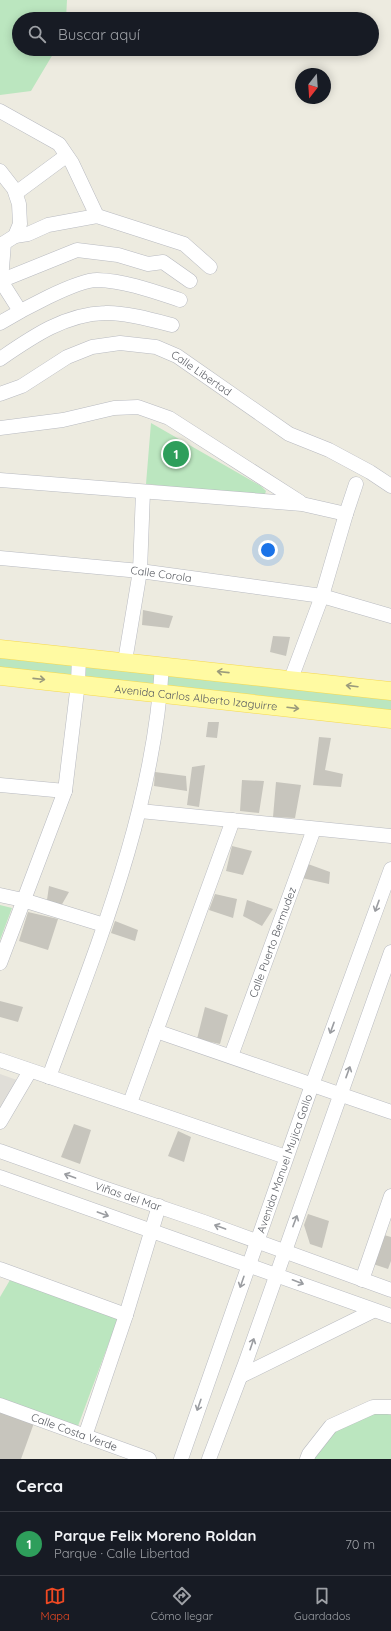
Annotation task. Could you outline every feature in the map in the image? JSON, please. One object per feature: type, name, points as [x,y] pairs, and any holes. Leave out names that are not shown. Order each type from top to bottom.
[{"type":"main road","points":[[0,649],[125,661],[391,691]]},
{"type":"main road","name":"Avenida Carlos Alberto Izaguirre","points":[[0,676],[78,683],[391,720]]},
{"type":"street","points":[[0,111],[58,144],[72,163],[97,216]]},
{"type":"street","points":[[16,193],[66,156]]},
{"type":"street","points":[[0,171],[14,189],[19,204],[20,224],[15,236]]},
{"type":"street","points":[[20,311],[0,281],[4,243],[15,236],[28,234],[48,225],[97,216],[184,244],[210,267]]},
{"type":"street","points":[[0,281],[77,250],[118,254],[148,264],[163,262],[190,281]]},
{"type":"street","points":[[0,322],[66,289],[96,280],[137,286],[180,300]]},
{"type":"street","points":[[0,359],[29,339],[62,321],[77,318],[106,313],[149,319],[172,325]]},
{"type":"street","name":"Calle Libertad","points":[[0,394],[22,386],[67,357],[92,347],[120,343],[156,347],[177,356],[288,434],[329,450],[370,472],[391,486]]},
{"type":"street","points":[[0,428],[63,420],[114,408],[138,407],[169,418],[302,504]]},
{"type":"street","points":[[0,480],[302,504],[346,514]]},
{"type":"street","points":[[291,679],[322,596],[356,484]]},
{"type":"street","points":[[125,661],[140,572],[143,492]]},
{"type":"street","name":"Calle Corola","points":[[0,558],[140,572],[322,596],[391,616]]},
{"type":"street","points":[[0,963],[65,791],[78,683],[79,657]]},
{"type":"street","points":[[50,1077],[104,925],[140,811],[160,693],[162,666]]},
{"type":"street","points":[[0,784],[65,791]]},
{"type":"street","points":[[140,811],[391,836]]},
{"type":"street","points":[[130,1103],[233,820]]},
{"type":"street","name":"Calle Puerto Bermudez","points":[[231,1056],[314,828]]},
{"type":"street","name":"Avenida Manuel Mujica Gallo","points":[[181,1459],[256,1241],[391,870]]},
{"type":"street","points":[[0,895],[23,900],[104,925]]},
{"type":"street","points":[[209,1459],[277,1274],[391,952]]},
{"type":"street","points":[[156,1030],[391,1112]]},
{"type":"street","points":[[0,1060],[286,1157]]},
{"type":"street","points":[[0,1122],[30,1070]]},
{"type":"street","name":"Viñas del Mar","points":[[0,1151],[159,1206],[391,1290]]},
{"type":"street","points":[[0,1178],[151,1232],[277,1274],[373,1311],[391,1316]]},
{"type":"street","points":[[362,1280],[391,1196]]},
{"type":"street","points":[[85,1436],[126,1315],[159,1206]]},
{"type":"street","points":[[2,1274],[126,1315]]},
{"type":"street","points":[[240,1376],[373,1311]]},
{"type":"street","name":"Calle Costa Verde","points":[[0,1405],[149,1459]]},
{"type":"street","points":[[307,1459],[309,1454],[331,1426],[372,1407],[391,1407]]},
{"type":"shaded area","points":[[0,1074],[17,1080],[0,1109]]},
{"type":"green space","points":[[0,0],[67,0],[66,12],[12,12],[12,56],[52,56],[31,91],[0,95]]},
{"type":"green space","points":[[151,423],[261,486],[266,491],[265,494],[259,496],[146,484]]},
{"type":"green space","points":[[0,658],[391,699],[391,712],[0,668]]},
{"type":"green space","points":[[0,905],[12,908],[0,940]]},
{"type":"green space","points":[[10,1280],[118,1318],[78,1426],[0,1398],[0,1297]]},
{"type":"green space","points":[[383,1413],[391,1415],[391,1459],[314,1459],[326,1441],[342,1427],[362,1417]]},
{"type":"building","points":[[143,610],[173,616],[169,628],[142,625]]},
{"type":"building","points":[[273,636],[290,637],[286,656],[270,652]]},
{"type":"building","points":[[208,722],[219,722],[217,738],[206,737]]},
{"type":"building","points":[[319,737],[331,738],[325,770],[343,774],[341,787],[313,785]]},
{"type":"building","points":[[205,765],[199,807],[187,805],[192,767]]},
{"type":"building","points":[[155,772],[186,776],[187,791],[154,786]]},
{"type":"building","points":[[242,780],[264,781],[259,813],[240,811]]},
{"type":"building","points":[[276,782],[301,785],[295,818],[273,817]]},
{"type":"building","points":[[232,846],[252,851],[243,875],[226,871]]},
{"type":"building","points":[[308,864],[330,872],[329,884],[302,878]]},
{"type":"building","points":[[49,886],[69,892],[61,906],[47,900]]},
{"type":"building","points":[[215,894],[237,899],[233,918],[209,910]]},
{"type":"building","points":[[247,900],[273,909],[262,926],[243,916]]},
{"type":"building","points":[[28,912],[58,919],[48,950],[19,941]]},
{"type":"building","points":[[115,921],[138,930],[135,941],[111,933]]},
{"type":"building","points":[[0,1001],[23,1007],[18,1022],[0,1017]]},
{"type":"building","points":[[205,1007],[228,1015],[220,1044],[197,1039]]},
{"type":"building","points":[[74,1124],[91,1130],[80,1164],[61,1157]]},
{"type":"building","points":[[178,1131],[191,1137],[184,1162],[168,1156]]},
{"type":"building","points":[[308,1214],[329,1221],[322,1248],[310,1244],[304,1225]]},
{"type":"building","points":[[384,1235],[391,1237],[391,1261],[388,1269],[373,1264]]},
{"type":"building","points":[[0,1411],[34,1423],[21,1459],[0,1459]]},
{"type":"place","name":"Parque Felix Moreno Roldan","points":[[176,454]]}]
